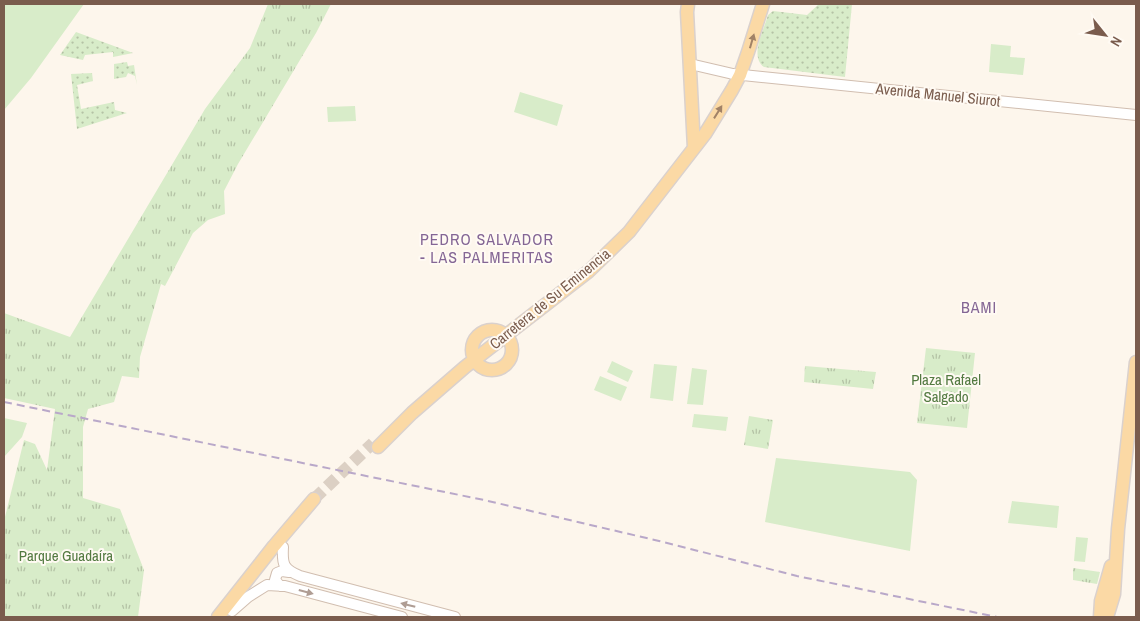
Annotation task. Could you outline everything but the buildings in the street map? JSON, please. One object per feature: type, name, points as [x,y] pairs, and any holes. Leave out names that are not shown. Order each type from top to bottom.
[{"type":"main road","points":[[740,75],[763,4]]},
{"type":"main road","points":[[685,6],[694,148]]},
{"type":"main road","name":"Carretera de Su Eminencia","points":[[506,336],[589,271],[636,224],[694,148],[740,75]]},
{"type":"main road","points":[[486,330],[494,330],[506,336],[510,342],[511,349],[510,357],[503,366],[487,369],[480,366],[475,360],[472,347],[474,340],[479,334],[486,330]]},
{"type":"main road","name":"Carretera de Su Eminencia","points":[[375,445],[475,360]]},
{"type":"main road","points":[[1108,617],[1114,594],[1118,529],[1136,362]]},
{"type":"main road","points":[[218,617],[274,546],[317,501],[230,614]]},
{"type":"main road","points":[[1100,617],[1101,601],[1111,567],[1118,529]]},
{"type":"street","name":"Avenida Manuel Siurot","points":[[690,64],[740,75],[1136,115]]},
{"type":"street","points":[[283,546],[282,562],[289,572]]},
{"type":"street","points":[[280,586],[276,580],[277,572],[289,572],[329,585],[455,617]]},
{"type":"street","points":[[230,614],[248,596],[267,586],[280,586],[402,617]]},
{"type":"green space","points":[[4,4],[84,4],[31,78],[4,110]]},
{"type":"green space","name":"Parque Guadaíra","points":[[268,4],[331,4],[224,191],[225,214],[208,220],[193,233],[165,286],[161,284],[140,357],[139,378],[122,376],[114,402],[88,409],[83,427],[83,498],[120,509],[144,570],[138,617],[4,617],[4,521],[24,440],[35,444],[47,470],[55,409],[4,398],[4,313],[70,337],[205,109],[250,48]]},
{"type":"green space","points":[[819,4],[852,4],[845,77],[764,67],[760,62],[758,50],[768,15],[773,11],[807,15]]},
{"type":"green space","points":[[76,32],[133,53],[113,57],[113,52],[85,55],[83,60],[60,55]]},
{"type":"green space","points":[[991,44],[1011,46],[1010,57],[1025,58],[1023,75],[989,72]]},
{"type":"green space","points":[[127,62],[128,66],[134,65],[137,85],[135,76],[128,73],[126,77],[114,79],[114,64]]},
{"type":"green space","points":[[92,73],[93,81],[77,85],[81,109],[114,102],[115,110],[127,113],[77,129],[71,74]]},
{"type":"green space","points":[[520,92],[563,105],[557,126],[514,112]]},
{"type":"green space","points":[[355,106],[356,121],[328,122],[327,107]]},
{"type":"green space","name":"Plaza Rafael Salgado","points":[[926,348],[975,353],[967,428],[917,423]]},
{"type":"green space","points":[[612,361],[633,371],[628,382],[607,372]]},
{"type":"green space","points":[[654,364],[677,366],[673,401],[650,398]]},
{"type":"green space","points":[[805,366],[876,372],[873,389],[804,382]]},
{"type":"green space","points":[[692,368],[707,370],[703,405],[687,404]]},
{"type":"green space","points":[[600,376],[627,387],[621,401],[594,390]]},
{"type":"green space","points":[[694,414],[728,417],[726,431],[692,427]]},
{"type":"green space","points":[[749,416],[773,420],[768,449],[744,445]]},
{"type":"green space","points":[[4,418],[27,423],[22,437],[4,457]]},
{"type":"green space","points":[[776,458],[910,472],[917,480],[910,551],[765,522]]},
{"type":"green space","points":[[1012,501],[1059,506],[1057,528],[1008,523]]},
{"type":"green space","points":[[1076,537],[1088,538],[1085,562],[1074,561]]},
{"type":"green space","points":[[1073,568],[1100,572],[1097,584],[1073,580]]},
{"type":"tunnel","points":[[314,499],[373,443]]},
{"type":"railway","points":[[4,402],[484,500],[797,576],[997,617]]},
{"type":"district","name":"PEDRO SALVADOR - LAS PALMERITAS","points":[[487,248]]},
{"type":"district","name":"BAMI","points":[[979,307]]}]
